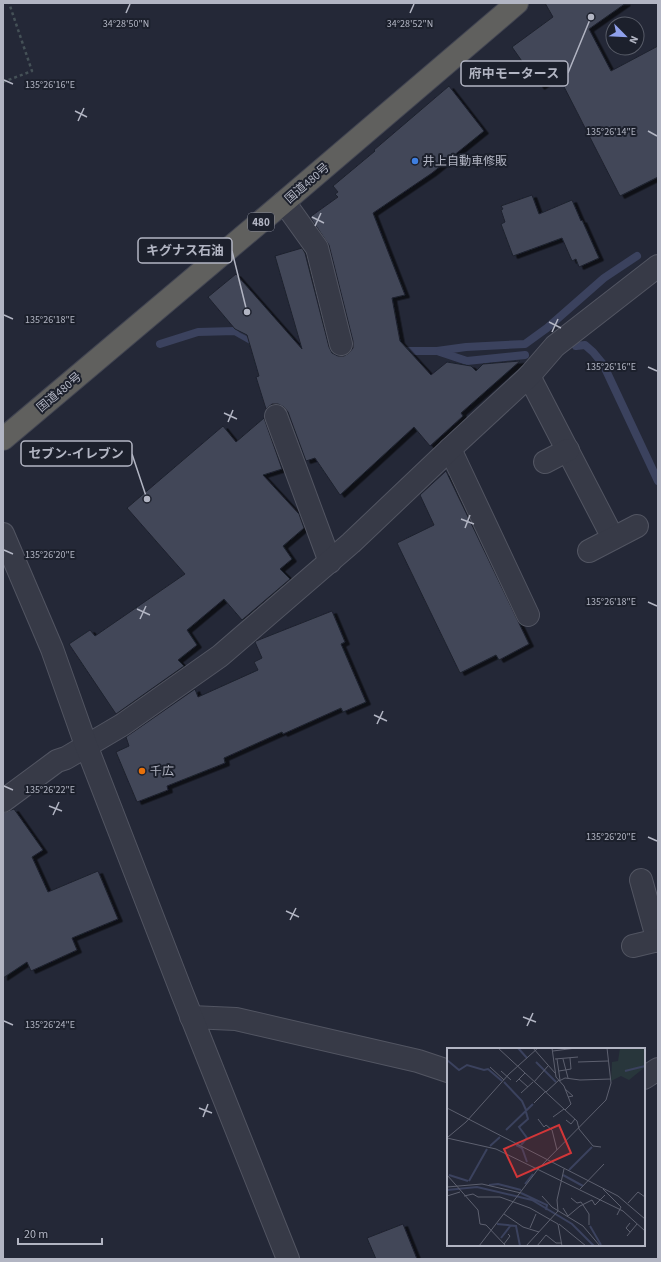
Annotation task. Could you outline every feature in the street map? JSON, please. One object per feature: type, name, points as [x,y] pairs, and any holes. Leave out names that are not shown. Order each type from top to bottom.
[{"type":"highway","name":"国道480号","points":[[3,439],[517,3]]},
{"type":"street","points":[[284,202],[317,248],[341,344]]},
{"type":"street","points":[[3,801],[57,761],[66,758],[122,725],[220,656],[351,543],[529,376],[555,346],[658,266]]},
{"type":"street","points":[[529,376],[613,538]]},
{"type":"street","points":[[276,416],[330,562]]},
{"type":"street","points":[[450,449],[528,615]]},
{"type":"street","points":[[545,462],[568,450]]},
{"type":"street","points":[[589,551],[637,526]]},
{"type":"street","points":[[3,534],[52,649],[86,745],[191,1017],[288,1259]]},
{"type":"street","points":[[633,946],[658,941],[642,880]]},
{"type":"street","points":[[191,1017],[236,1019],[418,1061],[447,1071]]},
{"type":"street","points":[[645,1077],[658,1068]]},
{"type":"path","points":[[3,82],[32,71],[10,3]]},
{"type":"building","points":[[545,3],[626,3],[608,16],[605,16],[605,18],[589,29],[611,71],[639,56],[645,56],[645,53],[658,46],[658,177],[620,196],[558,75],[540,87],[512,47],[553,17]]},
{"type":"building","points":[[449,86],[484,131],[432,173],[373,213],[405,295],[392,298],[400,341],[431,375],[447,362],[471,366],[476,371],[483,364],[520,361],[461,413],[463,416],[430,446],[414,427],[340,495],[315,458],[306,461],[288,412],[284,407],[278,404],[272,404],[266,409],[256,377],[259,376],[247,335],[235,329],[208,297],[236,274],[302,349],[275,256],[302,248],[305,253],[329,347],[332,353],[338,356],[344,356],[349,353],[353,348],[353,341],[329,245],[310,217],[338,197],[335,194],[338,192],[333,186]]},
{"type":"building","points":[[532,195],[539,214],[572,200],[599,258],[579,267],[576,259],[572,261],[562,238],[513,256],[501,224],[505,222],[501,210],[503,209],[501,206]]},
{"type":"building","points":[[264,418],[282,469],[263,475],[299,514],[304,528],[283,546],[292,559],[280,569],[290,579],[242,620],[224,599],[187,630],[197,645],[178,660],[184,666],[116,714],[69,644],[90,630],[95,636],[185,574],[127,508],[223,426],[236,442]]},
{"type":"building","points":[[446,471],[529,644],[499,660],[496,655],[460,673],[397,543],[434,525],[420,495]]},
{"type":"building","points":[[332,611],[345,642],[341,644],[366,702],[343,712],[341,708],[283,734],[282,732],[224,758],[225,763],[167,786],[168,790],[137,802],[116,752],[129,746],[126,737],[195,689],[198,697],[258,670],[254,662],[262,658],[255,642],[256,641]]},
{"type":"building","points":[[14,809],[43,850],[32,857],[48,892],[98,871],[118,919],[72,938],[77,950],[31,971],[27,962],[3,978],[3,813]]},
{"type":"building","points":[[403,1224],[417,1259],[376,1259],[367,1238]]},
{"type":"waterway","points":[[399,351],[437,351],[466,347],[525,344],[547,328],[604,278],[637,256]]},
{"type":"waterway","points":[[160,344],[198,332],[235,331],[258,344]]},
{"type":"waterway","points":[[576,346],[585,345],[603,364],[658,481]]},
{"type":"waterway","points":[[440,352],[467,361],[525,355]]},
{"type":"place","name":"府中モータース","points":[[591,17]]},
{"type":"place","name":"井上自動車修販","points":[[415,161]]},
{"type":"place","name":"キグナス石油","points":[[247,312]]},
{"type":"place","name":"セブン-イレブン","points":[[147,499]]},
{"type":"place","name":"千広","points":[[142,771]]}]
